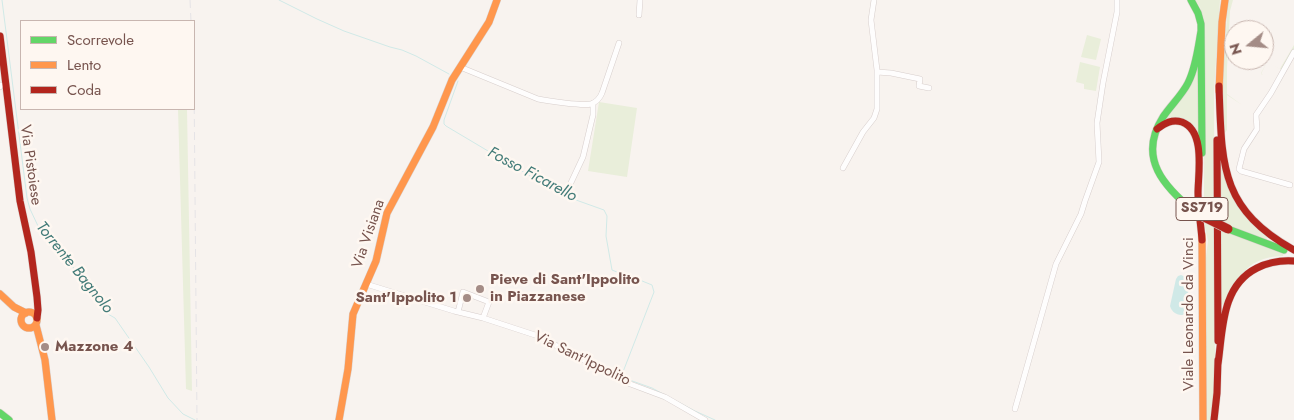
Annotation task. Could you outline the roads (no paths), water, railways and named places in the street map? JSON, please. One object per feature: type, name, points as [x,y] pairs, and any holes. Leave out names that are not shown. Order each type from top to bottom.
[{"type":"main road","name":"Via Visiana","points":[[339,420],[348,369],[353,314],[376,261],[387,213],[433,127],[452,80],[489,22],[497,0]]},
{"type":"main road","name":"Viale Leonardo da Vinci","points":[[1190,0],[1200,18],[1201,31],[1203,420]]},
{"type":"main road","name":"Viale Leonardo da Vinci","points":[[1214,420],[1218,364],[1217,172],[1219,86],[1225,0]]},
{"type":"main road","points":[[1201,31],[1196,58],[1188,83],[1162,117],[1155,130],[1152,147],[1155,166],[1172,193],[1196,213],[1228,229],[1294,254]]},
{"type":"main road","name":"Via Pistoiese","points":[[0,36],[20,202],[37,297],[38,310],[34,324]]},
{"type":"main road","points":[[1219,86],[1222,151],[1230,184],[1239,202],[1256,224],[1277,241],[1294,250]]},
{"type":"main road","points":[[1155,130],[1173,121],[1182,122],[1190,127],[1196,135],[1198,142],[1198,194],[1202,240]]},
{"type":"main road","points":[[1218,364],[1227,306],[1236,285],[1251,270],[1263,264],[1273,261],[1294,261]]},
{"type":"main road","points":[[0,294],[25,315]]},
{"type":"main road","points":[[34,324],[23,326],[25,315],[34,306],[37,297]]},
{"type":"main road","points":[[25,315],[32,313],[42,346],[52,420]]},
{"type":"main road","points":[[0,413],[9,420]]},
{"type":"street","points":[[639,15],[640,0]]},
{"type":"street","points":[[843,168],[863,132],[874,118],[877,109],[877,72],[871,20],[874,0]]},
{"type":"street","points":[[1015,409],[1056,264],[1082,214],[1084,201],[1099,162],[1097,123],[1103,83],[1118,12],[1117,0]]},
{"type":"street","points":[[460,67],[543,100],[593,103],[599,99],[602,93],[619,43]]},
{"type":"street","points":[[1290,185],[1238,169],[1244,148],[1257,129],[1256,115],[1294,52]]},
{"type":"street","points":[[877,72],[920,79],[919,86],[929,88]]},
{"type":"street","points":[[568,189],[583,156],[593,115],[593,103]]},
{"type":"street","points":[[366,284],[458,312],[463,292],[490,302],[483,318]]},
{"type":"street","name":"Via Sant'Ippolito","points":[[458,312],[538,336],[617,379],[665,397],[705,420]]},
{"type":"water","points":[[1181,275],[1188,278],[1189,281],[1187,311],[1186,314],[1178,315],[1170,306],[1176,279]]},
{"type":"waterway","name":"Torrente Bagnolo","points":[[2,0],[27,198],[30,209],[38,226],[70,263],[106,313],[115,318],[168,398],[183,414],[195,420]]},
{"type":"waterway","name":"Fosso Ficarello","points":[[279,0],[344,31],[416,56],[449,74]]},
{"type":"waterway","name":"Fosso Ficarello","points":[[458,81],[444,124],[562,195],[604,210],[607,216],[606,236],[612,270],[652,285],[654,292],[621,377],[652,388],[715,420]]},
{"type":"railway","points":[[190,0],[191,20]]},
{"type":"railway","points":[[194,110],[197,420]]},
{"type":"place","name":"Pieve di Sant'Ippolito in Piazzanese","points":[[480,289]]},
{"type":"place","name":"Sant'Ippolito 1","points":[[467,298]]},
{"type":"place","name":"Mazzone 4","points":[[45,347]]}]
